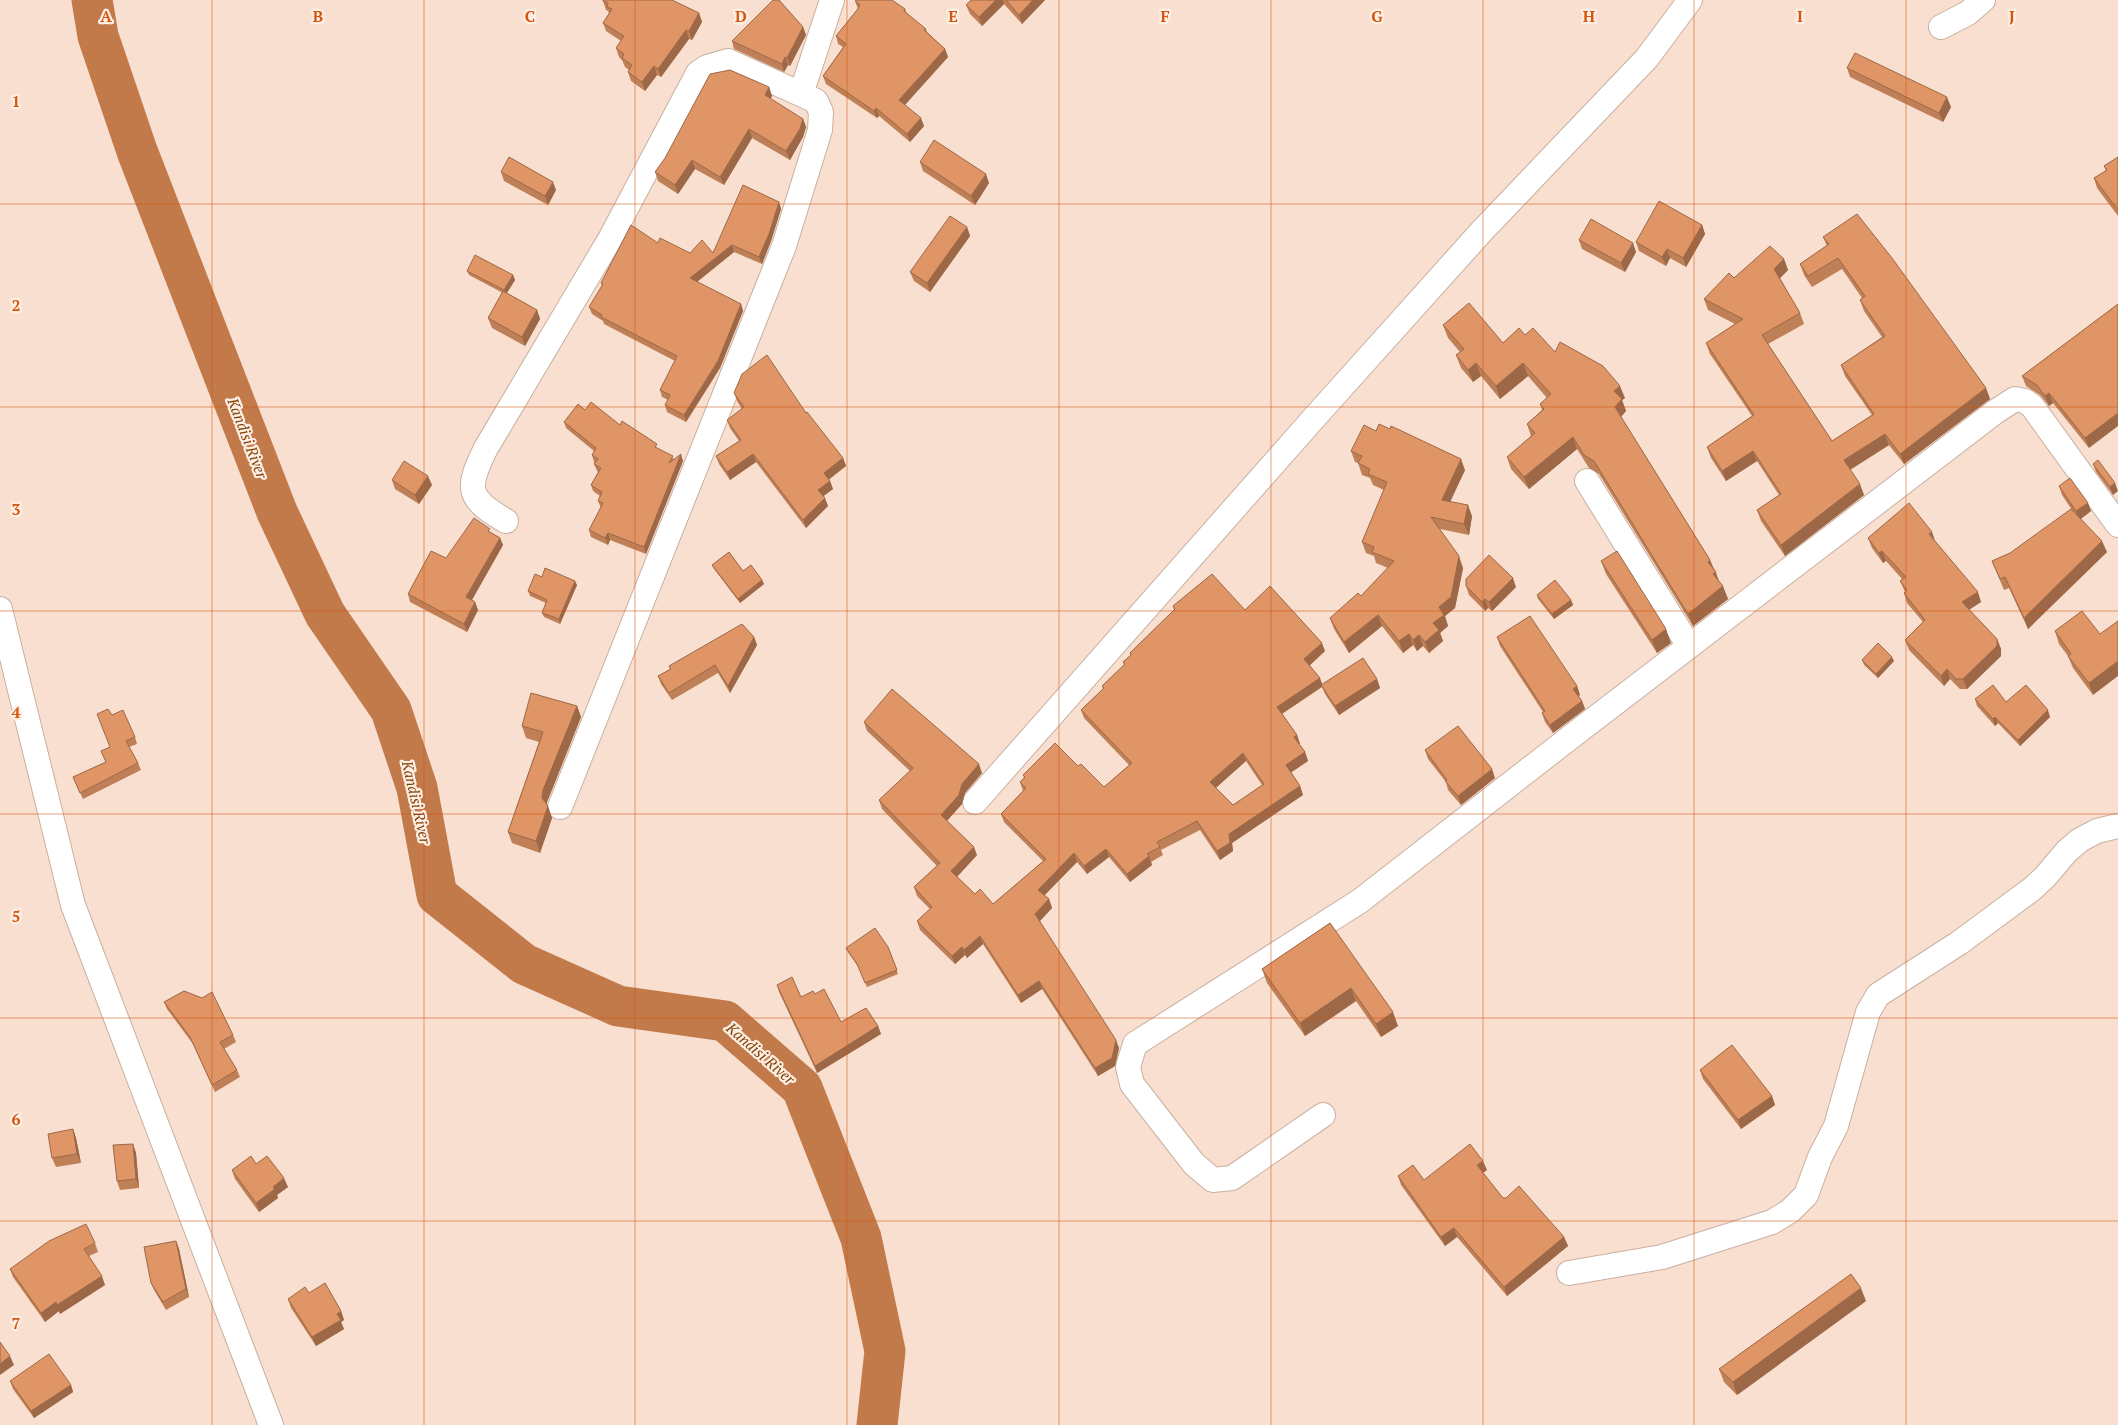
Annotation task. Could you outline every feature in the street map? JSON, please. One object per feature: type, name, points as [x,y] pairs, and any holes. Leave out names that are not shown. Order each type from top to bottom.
[{"type":"street","points":[[801,94],[832,0]]},
{"type":"street","points":[[975,802],[1334,395],[1481,232],[1646,58],[1690,0]]},
{"type":"street","points":[[1941,27],[1968,13],[1983,0]]},
{"type":"street","points":[[506,521],[484,509],[478,501],[473,483],[474,472],[486,448],[610,238],[698,73],[707,66],[728,60],[816,101],[821,112],[820,130],[784,246],[560,807]]},
{"type":"street","points":[[1323,1115],[1232,1178],[1213,1180],[1194,1164],[1132,1084],[1128,1067],[1134,1044],[1360,901],[1995,412],[2016,399],[2025,401],[2032,406],[2118,524]]},
{"type":"street","points":[[1587,481],[1690,646]]},
{"type":"street","points":[[0,609],[73,905],[271,1425]]},
{"type":"street","points":[[1569,1273],[1662,1257],[1772,1222],[1790,1212],[1806,1195],[1820,1157],[1836,1126],[1868,1012],[1878,995],[1959,943],[2032,889],[2067,851],[2080,840],[2097,831],[2118,826]]},
{"type":"building","points":[[603,0],[672,0],[699,13],[689,31],[686,30],[658,69],[654,66],[642,82],[628,72],[632,65],[622,58],[624,54],[616,48],[624,36],[603,23],[612,9],[607,7],[608,3]]},
{"type":"building","points":[[773,0],[779,0],[803,27],[782,64],[732,41]]},
{"type":"building","points":[[892,0],[905,9],[904,11],[926,29],[924,30],[945,49],[899,100],[921,118],[907,134],[876,108],[874,111],[823,76],[846,44],[836,36],[860,5],[855,1]]},
{"type":"building","points":[[971,0],[996,0],[979,17],[966,5]]},
{"type":"building","points":[[1006,0],[1033,0],[1019,15]]},
{"type":"building","points":[[1855,53],[1947,97],[1939,113],[1847,68]]},
{"type":"building","points":[[730,70],[769,87],[765,95],[803,119],[800,129],[786,151],[749,129],[720,177],[692,160],[675,185],[655,172],[665,158],[710,74]]},
{"type":"building","points":[[934,140],[986,174],[971,196],[920,162]]},
{"type":"building","points":[[509,157],[553,182],[545,196],[501,172]]},
{"type":"building","points":[[2118,157],[2118,210],[2094,178],[2107,170],[2104,166]]},
{"type":"building","points":[[743,185],[779,202],[769,234],[759,257],[732,245],[690,278],[741,304],[718,361],[684,415],[665,405],[670,395],[660,390],[677,356],[601,317],[602,315],[589,307],[603,284],[601,283],[631,225],[658,243],[660,238],[690,253],[702,240],[713,253]]},
{"type":"building","points":[[1659,201],[1702,225],[1683,258],[1667,249],[1662,257],[1636,242]]},
{"type":"building","points":[[1857,214],[1892,258],[1986,388],[1900,454],[1885,434],[1844,460],[1860,484],[1781,545],[1757,510],[1781,494],[1753,451],[1722,471],[1707,447],[1754,415],[1706,343],[1743,319],[1704,299],[1729,273],[1734,278],[1770,246],[1784,259],[1774,269],[1800,313],[1762,335],[1832,441],[1874,414],[1841,365],[1885,336],[1860,300],[1865,296],[1838,258],[1808,276],[1800,264],[1829,244],[1823,237]]},
{"type":"building","points":[[950,216],[967,227],[927,283],[910,272]]},
{"type":"building","points":[[1591,219],[1633,243],[1621,263],[1579,240]]},
{"type":"building","points":[[475,255],[513,275],[504,290],[467,271]]},
{"type":"building","points":[[503,291],[537,310],[522,337],[488,318]]},
{"type":"building","points":[[1469,303],[1503,343],[1519,328],[1525,335],[1533,328],[1555,352],[1560,342],[1603,366],[1620,386],[1614,391],[1622,399],[1615,407],[1710,560],[1708,562],[1716,572],[1713,574],[1723,586],[1688,614],[1594,461],[1584,455],[1573,437],[1524,477],[1507,457],[1535,433],[1527,424],[1544,409],[1540,404],[1551,394],[1523,363],[1496,386],[1476,363],[1468,370],[1456,355],[1464,349],[1443,325]]},
{"type":"building","points":[[2118,304],[2118,413],[2085,438],[2049,393],[2045,396],[2037,385],[2022,376]]},
{"type":"building","points":[[767,355],[806,413],[843,458],[824,473],[830,481],[818,490],[825,498],[803,520],[753,454],[727,472],[716,456],[741,440],[727,420],[744,407],[734,393],[742,374]]},
{"type":"building","points":[[591,402],[620,425],[622,421],[657,444],[655,447],[673,456],[669,463],[681,454],[644,547],[608,533],[605,538],[589,530],[603,503],[598,501],[602,492],[591,485],[601,468],[594,464],[598,459],[592,455],[596,448],[564,422],[578,404],[585,410]]},
{"type":"building","points":[[1379,424],[1390,429],[1391,426],[1461,459],[1442,500],[1468,505],[1464,524],[1431,517],[1459,556],[1451,597],[1439,607],[1444,615],[1433,623],[1439,630],[1425,642],[1419,635],[1413,640],[1409,634],[1399,641],[1378,615],[1344,642],[1330,618],[1358,593],[1361,596],[1394,561],[1372,552],[1374,547],[1362,542],[1387,482],[1368,474],[1370,469],[1358,463],[1362,456],[1351,451],[1364,425],[1376,431]]},
{"type":"building","points":[[2098,460],[2115,483],[2110,487],[2093,464]]},
{"type":"building","points":[[404,461],[428,476],[415,495],[392,480]]},
{"type":"building","points":[[2070,478],[2088,503],[2076,511],[2059,486]]},
{"type":"building","points":[[1909,503],[1932,532],[1929,534],[1978,592],[1962,602],[1997,639],[1997,646],[1963,679],[1956,679],[1947,669],[1941,676],[1905,640],[1925,620],[1904,593],[1907,590],[1900,581],[1906,577],[1882,551],[1879,553],[1868,538]]},
{"type":"building","points":[[2071,509],[2102,541],[2024,618],[2005,577],[2000,579],[1992,561],[2010,553]]},
{"type":"building","points":[[474,518],[490,529],[488,531],[500,538],[466,597],[475,602],[464,624],[408,594],[431,551],[446,558]]},
{"type":"building","points":[[1617,551],[1666,629],[1652,640],[1601,561]]},
{"type":"building","points":[[729,552],[743,571],[751,565],[762,580],[738,599],[712,565]]},
{"type":"building","points":[[1489,555],[1513,578],[1489,602],[1485,599],[1482,602],[1466,586],[1466,579]]},
{"type":"building","points":[[545,568],[575,581],[559,619],[542,613],[547,600],[528,591],[535,574],[542,577]]},
{"type":"building","points":[[1212,574],[1245,610],[1270,586],[1322,643],[1304,659],[1320,678],[1277,707],[1297,735],[1294,737],[1305,752],[1286,765],[1300,786],[1229,834],[1230,843],[1217,851],[1197,821],[1157,842],[1160,847],[1147,854],[1149,856],[1127,874],[1106,849],[1084,866],[1074,853],[1038,890],[1049,899],[1035,914],[1116,1040],[1112,1058],[1095,1068],[1039,981],[1018,995],[980,936],[964,950],[962,947],[952,956],[917,921],[932,907],[914,887],[940,863],[879,800],[913,768],[864,722],[892,689],[979,764],[962,784],[959,795],[941,815],[974,847],[951,871],[975,894],[980,889],[993,904],[1046,859],[1001,814],[1026,788],[1020,782],[1025,777],[1023,775],[1055,743],[1078,766],[1081,764],[1104,787],[1132,763],[1081,710],[1125,664],[1123,662],[1131,655],[1130,653],[1175,609],[1173,606]],"holes":[[[1243,753],[1264,784],[1233,805],[1210,782]]]},
{"type":"building","points":[[1555,580],[1571,600],[1552,614],[1537,595]]},
{"type":"building","points":[[2082,611],[2100,634],[2118,621],[2118,661],[2089,683],[2068,656],[2071,654],[2055,631]]},
{"type":"building","points":[[1530,616],[1577,686],[1573,689],[1582,701],[1550,725],[1542,713],[1545,711],[1497,637]]},
{"type":"building","points":[[742,624],[754,637],[728,686],[715,665],[669,693],[658,676],[671,669],[669,666]]},
{"type":"building","points":[[1878,643],[1892,657],[1876,674],[1862,660]]},
{"type":"building","points":[[1363,658],[1377,679],[1335,706],[1321,685]]},
{"type":"building","points":[[1993,685],[2006,702],[2026,685],[2048,710],[2018,740],[1995,717],[1993,719],[1975,699]]},
{"type":"building","points":[[531,693],[577,706],[543,790],[542,798],[548,806],[536,841],[508,832],[543,732],[522,726]]},
{"type":"building","points":[[108,709],[112,715],[123,710],[135,737],[126,741],[138,763],[80,793],[73,777],[106,762],[101,751],[110,747],[97,714]]},
{"type":"building","points":[[1458,726],[1492,769],[1458,796],[1445,781],[1447,780],[1425,750]]},
{"type":"building","points":[[1330,923],[1393,1012],[1376,1024],[1351,988],[1300,1023],[1262,969]]},
{"type":"building","points":[[875,928],[888,947],[897,970],[865,983],[857,964],[846,948]]},
{"type":"building","points":[[792,977],[801,997],[813,991],[815,994],[824,989],[841,1022],[866,1008],[878,1026],[815,1066],[777,985]]},
{"type":"building","points":[[184,991],[202,998],[212,992],[233,1035],[220,1042],[237,1070],[212,1085],[190,1037],[164,1002]]},
{"type":"building","points":[[1732,1045],[1772,1096],[1738,1120],[1700,1070]]},
{"type":"building","points":[[73,1129],[77,1154],[52,1158],[48,1134]]},
{"type":"building","points":[[133,1144],[136,1179],[117,1181],[113,1145]]},
{"type":"building","points":[[1470,1144],[1483,1161],[1477,1165],[1503,1198],[1506,1198],[1519,1186],[1564,1237],[1504,1287],[1454,1228],[1441,1237],[1398,1176],[1413,1165],[1424,1180]]},
{"type":"building","points":[[251,1156],[256,1164],[267,1156],[284,1178],[273,1187],[275,1189],[256,1203],[232,1170]]},
{"type":"building","points":[[86,1224],[95,1243],[84,1249],[102,1276],[57,1305],[56,1302],[41,1313],[10,1269],[49,1241]]},
{"type":"building","points":[[176,1241],[186,1289],[163,1302],[151,1283],[144,1247]]},
{"type":"building","points":[[1851,1274],[1861,1288],[1733,1382],[1719,1369]]},
{"type":"building","points":[[325,1283],[341,1311],[337,1314],[341,1320],[312,1337],[288,1299],[305,1287],[309,1293]]},
{"type":"building","points":[[0,1342],[10,1356],[0,1364]]},
{"type":"building","points":[[49,1354],[71,1385],[31,1411],[10,1381]]},
{"type":"waterway","name":"Kandisi River","points":[[92,0],[98,36],[137,151],[277,512],[325,614],[391,710],[417,788],[437,895],[524,964],[618,1006],[725,1021],[802,1088],[861,1238],[885,1351],[877,1425]]}]
